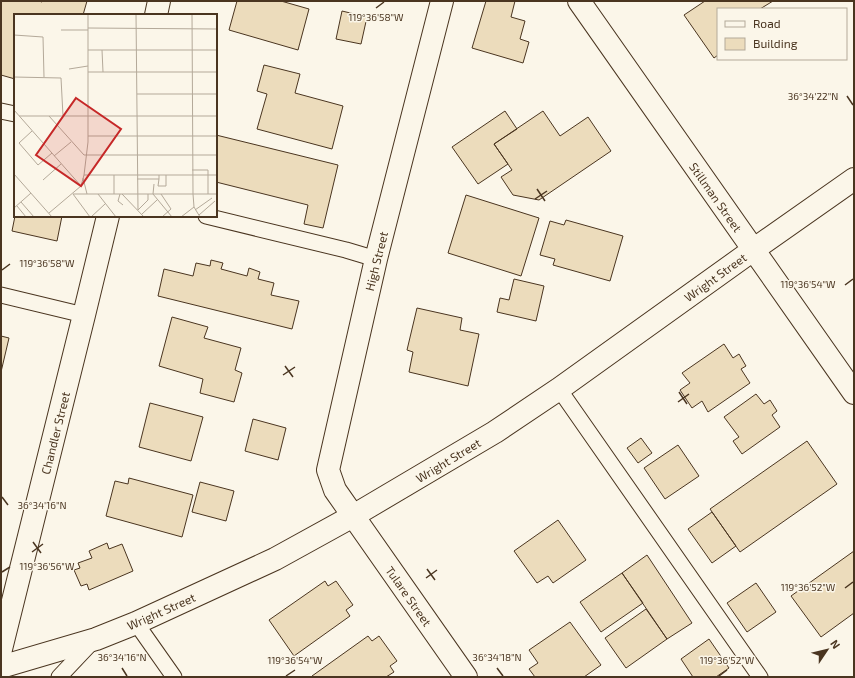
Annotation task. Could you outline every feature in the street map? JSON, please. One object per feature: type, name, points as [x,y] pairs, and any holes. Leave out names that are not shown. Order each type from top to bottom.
[{"type":"street","points":[[156,14],[159,1]]},
{"type":"street","name":"High Street","points":[[353,516],[335,490],[328,470],[376,258],[442,1]]},
{"type":"street","name":"Stillman Street","points":[[579,1],[854,393]]},
{"type":"street","name":"Wright Street","points":[[1,668],[96,639],[136,623],[275,559],[353,516],[495,432],[559,389],[854,179]]},
{"type":"street","name":"Chandler Street","points":[[1,649],[108,217]]},
{"type":"street","name":"Tulare Street","points":[[353,516],[466,677]]},
{"type":"lane","points":[[1,111],[14,114]]},
{"type":"lane","points":[[210,217],[376,258]]},
{"type":"lane","points":[[1,295],[84,315]]},
{"type":"lane","points":[[559,389],[760,677]]},
{"type":"lane","points":[[136,623],[174,677]]},
{"type":"lane","points":[[59,677],[96,639]]},
{"type":"building","points":[[1,1],[87,1],[83,14],[14,14],[14,79],[1,75]]},
{"type":"building","points":[[237,1],[281,1],[309,9],[298,50],[229,30]]},
{"type":"building","points":[[486,1],[515,1],[511,17],[525,21],[520,39],[529,42],[523,63],[472,48]]},
{"type":"building","points":[[705,1],[773,1],[762,8],[717,8],[717,56],[714,58],[684,15]]},
{"type":"building","points":[[342,11],[367,17],[361,44],[336,39]]},
{"type":"building","points":[[264,65],[300,74],[295,93],[343,106],[332,149],[257,129],[267,94],[257,91]]},
{"type":"building","points":[[505,111],[517,129],[494,144],[508,164],[478,184],[452,147]]},
{"type":"building","points":[[543,111],[560,136],[588,117],[611,151],[539,200],[513,195],[501,177],[512,170],[494,144]]},
{"type":"building","points":[[217,135],[338,165],[323,228],[304,224],[308,205],[217,182]]},
{"type":"building","points":[[466,195],[539,218],[521,276],[448,253]]},
{"type":"building","points":[[15,217],[62,217],[57,241],[12,231]]},
{"type":"building","points":[[566,220],[623,236],[610,281],[553,265],[555,259],[540,255],[550,221],[564,225]]},
{"type":"building","points":[[211,260],[223,263],[221,269],[247,276],[249,268],[260,272],[258,279],[274,283],[271,295],[299,301],[292,329],[158,296],[164,269],[193,276],[196,263],[210,266]]},
{"type":"building","points":[[514,279],[544,286],[536,321],[497,312],[500,298],[509,300]]},
{"type":"building","points":[[417,308],[462,318],[460,330],[479,334],[468,386],[409,372],[413,352],[407,350]]},
{"type":"building","points":[[172,317],[208,327],[204,338],[241,348],[235,370],[242,373],[234,402],[200,393],[203,379],[159,366]]},
{"type":"building","points":[[1,336],[9,338],[1,372]]},
{"type":"building","points":[[724,344],[733,358],[739,354],[746,366],[741,369],[750,383],[708,412],[702,401],[692,408],[680,390],[690,383],[682,373]]},
{"type":"building","points":[[756,394],[764,404],[770,400],[777,411],[772,415],[780,427],[742,454],[733,441],[739,437],[724,417]]},
{"type":"building","points":[[150,403],[203,417],[191,461],[139,447]]},
{"type":"building","points":[[253,419],[286,428],[278,460],[245,451]]},
{"type":"building","points":[[641,438],[652,453],[638,463],[627,448]]},
{"type":"building","points":[[807,441],[837,484],[740,552],[710,509]]},
{"type":"building","points":[[678,445],[699,476],[665,499],[644,468]]},
{"type":"building","points":[[129,478],[193,495],[182,537],[106,516],[115,481],[128,484]]},
{"type":"building","points":[[200,482],[234,491],[226,521],[192,512]]},
{"type":"building","points":[[712,512],[736,546],[712,563],[688,529]]},
{"type":"building","points":[[558,520],[586,560],[553,583],[548,576],[537,583],[514,551]]},
{"type":"building","points":[[107,543],[109,549],[122,544],[133,571],[89,590],[87,584],[81,586],[74,570],[80,568],[78,563],[92,558],[89,551]]},
{"type":"building","points":[[854,551],[854,613],[821,637],[791,596]]},
{"type":"building","points":[[647,555],[692,623],[667,639],[622,573]]},
{"type":"building","points":[[622,573],[643,603],[601,632],[580,602]]},
{"type":"building","points":[[325,581],[328,586],[336,581],[353,605],[346,610],[350,616],[294,656],[269,620]]},
{"type":"building","points":[[756,583],[776,612],[747,632],[727,603]]},
{"type":"building","points":[[646,609],[667,639],[626,668],[605,638]]},
{"type":"building","points":[[570,622],[601,665],[584,677],[535,677],[529,669],[538,663],[529,650]]},
{"type":"building","points":[[368,636],[372,641],[379,636],[397,661],[390,666],[394,672],[386,677],[312,676]]},
{"type":"building","points":[[709,639],[729,668],[716,677],[693,677],[681,659]]}]
